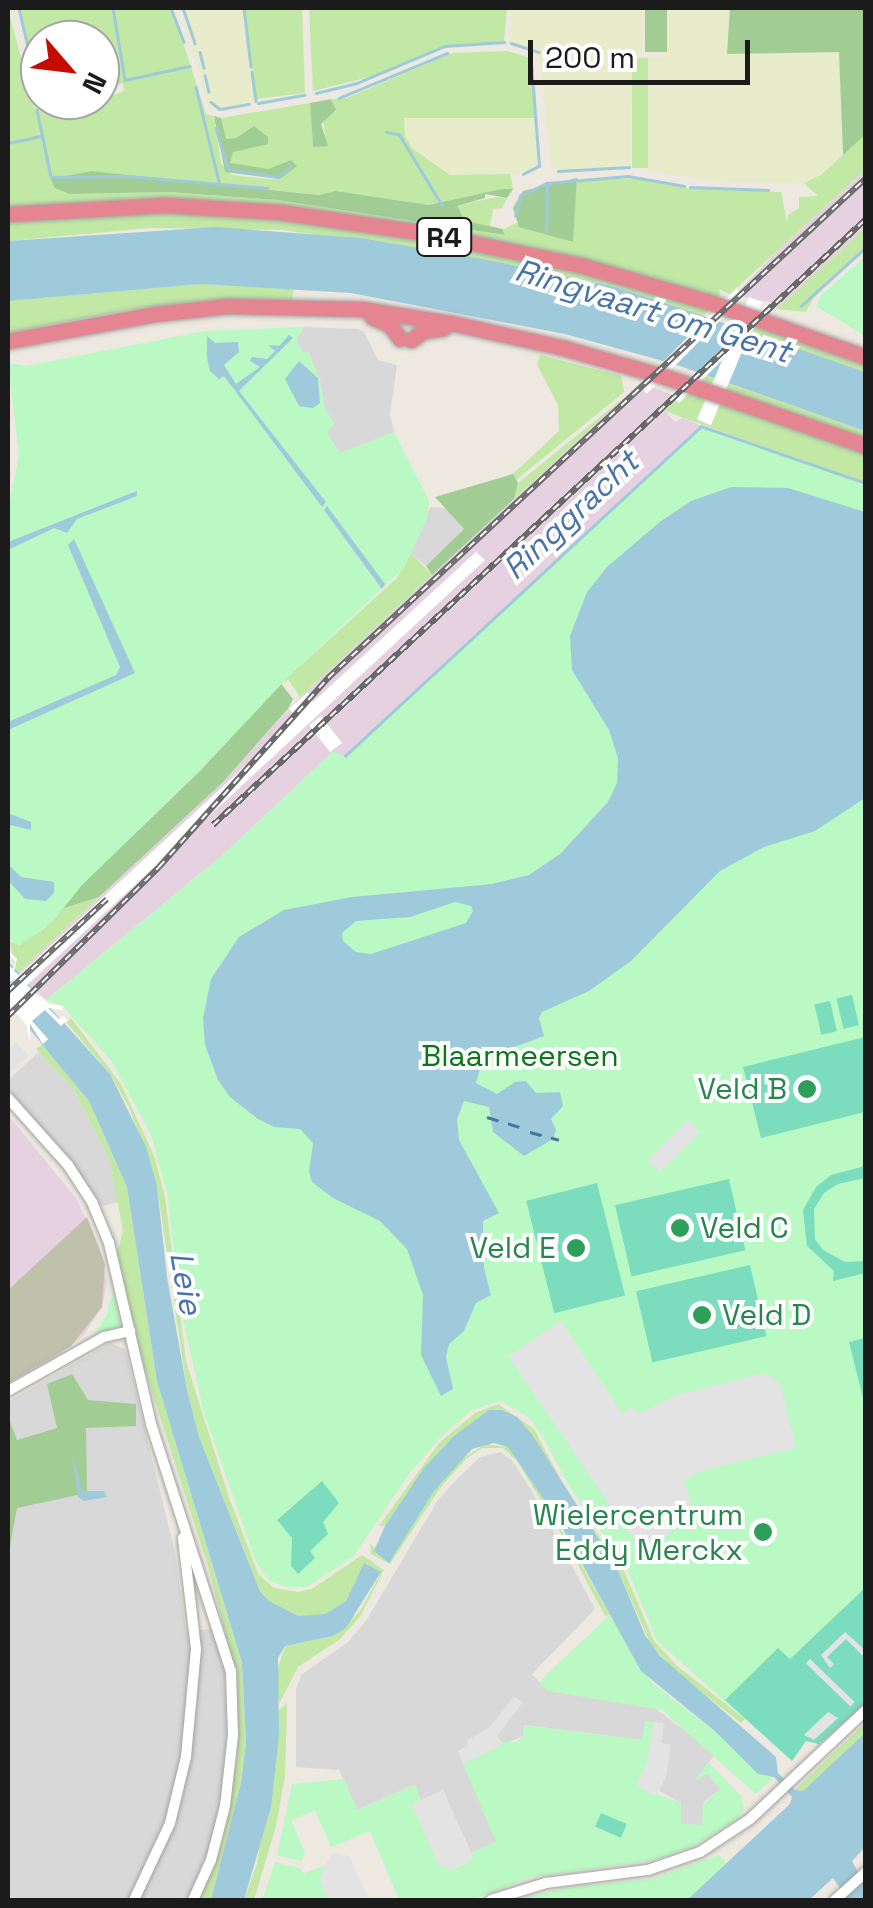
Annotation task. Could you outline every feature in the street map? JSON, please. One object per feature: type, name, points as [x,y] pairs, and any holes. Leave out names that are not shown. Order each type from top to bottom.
[{"type":"highway","name":"R4","points":[[8,214],[164,205],[280,212],[420,232],[596,270],[694,298],[866,358]]},
{"type":"highway","points":[[11,340],[201,308],[282,305],[360,309],[456,324],[634,367],[866,446]]},
{"type":"highway","points":[[360,309],[390,325],[406,340],[423,331],[456,324]]},
{"type":"street","points":[[8,1098],[68,1165],[92,1202],[108,1243],[181,1520],[219,1622],[231,1671],[234,1735],[225,1806],[211,1860],[193,1900]]},
{"type":"street","points":[[8,1390],[104,1337],[130,1332]]},
{"type":"street","points":[[134,1900],[170,1823],[183,1780],[196,1667],[181,1520]]},
{"type":"street","points":[[491,1900],[546,1882],[648,1870],[684,1859],[737,1830],[866,1710]]},
{"type":"street","points":[[838,1898],[865,1872]]},
{"type":"shaded area","points":[[181,8],[245,8],[256,102],[209,109]]},
{"type":"shaded area","points":[[512,8],[645,8],[641,58],[632,59],[630,168],[556,172],[551,165],[540,60],[532,49],[510,44]]},
{"type":"shaded area","points":[[667,8],[730,8],[727,54],[839,52],[843,155],[821,175],[804,183],[711,181],[645,170],[648,58],[663,58]]},
{"type":"shaded area","points":[[404,117],[536,118],[539,166],[531,174],[450,175],[413,149],[405,136]]},
{"type":"shaded area","points":[[865,170],[865,228],[777,309],[769,302],[738,292],[776,252]]},
{"type":"shaded area","points":[[304,327],[357,329],[364,332],[378,360],[397,365],[390,414],[394,432],[340,454],[327,433],[334,423],[325,409],[320,381],[308,351],[303,354],[296,340]]},
{"type":"shaded area","points":[[638,385],[643,390],[651,387],[670,394],[676,401],[665,411],[675,422],[683,417],[701,426],[345,756],[332,752],[224,854],[46,1000],[18,973],[222,783],[300,697]]},
{"type":"shaded area","points":[[430,507],[446,508],[464,529],[426,566],[411,553]]},
{"type":"shaded area","points":[[16,1042],[29,1056],[8,1075],[8,1050]]},
{"type":"shaded area","points":[[39,1052],[74,1090],[109,1158],[120,1202],[102,1206],[71,1161],[8,1089],[8,1080]]},
{"type":"shaded area","points":[[8,1115],[76,1198],[99,1246],[107,1281],[102,1307],[84,1335],[53,1360],[8,1383]]},
{"type":"shaded area","points":[[688,1120],[700,1132],[660,1172],[648,1160]]},
{"type":"shaded area","points":[[87,1217],[105,1264],[102,1307],[71,1346],[8,1383],[8,1290]]},
{"type":"shaded area","points":[[561,1321],[622,1413],[633,1406],[638,1414],[677,1395],[764,1373],[780,1382],[796,1448],[702,1471],[683,1481],[691,1499],[686,1512],[689,1516],[644,1555],[508,1356]]},
{"type":"shaded area","points":[[110,1343],[125,1349],[175,1552],[186,1631],[213,1629],[224,1659],[228,1752],[222,1797],[214,1837],[188,1900],[8,1900],[8,1402]]},
{"type":"shaded area","points":[[500,1452],[512,1460],[531,1490],[595,1609],[532,1674],[548,1691],[651,1705],[715,1754],[695,1781],[707,1773],[720,1789],[704,1802],[702,1825],[681,1824],[681,1803],[659,1791],[671,1745],[661,1743],[663,1723],[642,1740],[525,1725],[523,1736],[507,1743],[501,1742],[491,1727],[496,1842],[471,1853],[443,1790],[421,1800],[414,1785],[357,1810],[339,1770],[296,1767],[296,1689],[301,1675],[347,1643],[366,1621],[438,1500],[480,1457]]},
{"type":"shaded area","points":[[845,1632],[865,1650],[865,1658],[846,1639],[827,1657],[834,1664],[830,1668],[821,1655]]},
{"type":"shaded area","points":[[810,1659],[855,1702],[850,1706],[806,1663]]},
{"type":"shaded area","points":[[514,1696],[523,1703],[491,1744],[482,1737]]},
{"type":"shaded area","points":[[828,1712],[838,1718],[814,1740],[804,1735]]},
{"type":"shaded area","points":[[653,1722],[664,1723],[661,1743],[671,1745],[666,1777],[656,1796],[636,1786],[647,1763]]},
{"type":"shaded area","points":[[491,1727],[502,1745],[463,1764],[458,1751],[468,1746],[467,1740]]},
{"type":"shaded area","points":[[443,1790],[473,1860],[449,1871],[446,1865],[439,1867],[412,1804]]},
{"type":"shaded area","points":[[334,1853],[349,1856],[369,1900],[329,1900],[320,1881],[324,1865]]},
{"type":"green space","points":[[18,8],[172,8],[206,114],[214,116],[221,163],[232,175],[268,179],[280,179],[284,166],[269,169],[230,164],[232,151],[254,126],[236,138],[225,139],[221,118],[310,103],[313,146],[325,135],[323,118],[336,111],[331,99],[347,98],[452,53],[507,51],[531,58],[536,118],[404,118],[405,136],[413,149],[450,175],[510,174],[513,189],[429,205],[337,191],[320,195],[91,171],[52,179],[70,194],[169,192],[278,200],[504,235],[464,221],[456,206],[507,198],[502,208],[493,209],[490,226],[504,229],[516,223],[572,242],[577,182],[632,178],[687,188],[781,192],[787,223],[788,215],[799,208],[799,197],[818,196],[804,183],[821,175],[865,135],[865,170],[730,294],[719,289],[721,297],[703,316],[615,287],[493,261],[282,230],[151,228],[8,241],[8,9],[20,54],[20,120],[120,120],[120,92],[124,91],[123,83],[120,84],[120,20],[21,20]]},
{"type":"green space","points":[[245,8],[302,8],[305,93],[256,99]]},
{"type":"green space","points":[[309,8],[507,8],[504,41],[439,48],[373,76],[313,91]]},
{"type":"green space","points":[[645,8],[667,8],[667,52],[645,52]]},
{"type":"green space","points":[[730,8],[865,8],[865,135],[843,155],[839,52],[727,54]]},
{"type":"green space","points":[[632,58],[648,58],[648,168],[632,168]]},
{"type":"green space","points":[[331,99],[336,110],[321,124],[328,146],[313,147],[310,103]]},
{"type":"green space","points":[[214,116],[221,118],[226,139],[236,138],[254,126],[268,137],[268,144],[233,152],[230,163],[269,169],[291,160],[297,166],[280,179],[225,172]]},
{"type":"green space","points":[[91,171],[319,195],[336,191],[429,205],[502,189],[513,189],[507,198],[485,194],[485,198],[457,206],[465,221],[502,229],[505,235],[278,200],[169,192],[70,194],[55,188],[51,179]]},
{"type":"green space","points":[[577,178],[573,242],[519,227],[513,208],[523,191]]},
{"type":"green space","points":[[865,228],[865,249],[814,297],[806,312],[777,309]]},
{"type":"green space","points":[[865,257],[865,336],[816,306],[821,295]]},
{"type":"green space","points":[[201,284],[294,288],[292,300],[213,300],[127,310],[8,333],[8,301]]},
{"type":"green space","points":[[759,325],[865,363],[865,372],[751,333]]},
{"type":"green space","points":[[304,327],[296,340],[303,353],[308,351],[320,381],[325,409],[334,423],[327,433],[340,453],[394,432],[429,501],[427,519],[404,568],[291,674],[199,772],[82,885],[54,920],[22,944],[16,944],[8,937],[8,511],[19,455],[8,363],[26,366],[205,331]]},
{"type":"green space","points":[[187,334],[288,677],[397,578],[411,553],[432,575],[300,697],[288,679],[285,683]]},
{"type":"green space","points":[[540,355],[621,376],[624,392],[516,480],[513,474],[559,431],[558,405],[537,365]]},
{"type":"green space","points":[[705,375],[865,431],[865,483],[665,411]]},
{"type":"green space","points":[[626,396],[514,499],[518,483]]},
{"type":"green space","name":"Blaarmeersen","points":[[702,427],[865,483],[865,1704],[819,1744],[806,1741],[792,1761],[657,1641],[627,1568],[569,1486],[542,1435],[528,1417],[501,1401],[471,1410],[440,1438],[411,1471],[353,1557],[307,1587],[287,1587],[269,1581],[256,1562],[203,1410],[180,1305],[167,1193],[151,1135],[112,1062],[63,1006],[46,1000],[224,854],[333,751],[346,757]]},
{"type":"green space","points":[[513,474],[518,483],[514,499],[432,575],[426,566],[464,529],[435,497]]},
{"type":"green space","points":[[264,662],[293,699],[288,709],[222,783],[99,897],[64,908],[45,928]]},
{"type":"green space","points":[[99,897],[18,973],[15,970],[10,941],[19,945],[45,928],[63,908]]},
{"type":"green space","points":[[852,995],[859,1025],[843,1029],[836,999]]},
{"type":"green space","points":[[830,1001],[837,1031],[821,1035],[814,1005]]},
{"type":"green space","points":[[71,1018],[121,1084],[155,1158],[165,1197],[186,1361],[229,1498],[259,1575],[274,1588],[298,1592],[312,1589],[362,1555],[384,1570],[360,1617],[340,1639],[298,1667],[279,1704],[276,1673],[285,1646],[333,1636],[360,1611],[381,1573],[364,1563],[346,1601],[325,1614],[298,1616],[269,1601],[260,1590],[199,1437],[187,1390],[157,1186],[129,1107],[110,1074],[67,1023]]},
{"type":"green space","name":"Veld B","points":[[865,1037],[865,1112],[761,1138],[743,1067]]},
{"type":"green space","points":[[43,1044],[89,1101],[127,1187],[157,1381],[242,1664],[246,1743],[241,1783],[211,1900],[200,1900],[223,1838],[237,1759],[233,1663],[208,1566],[141,1358],[117,1254],[123,1231],[109,1158],[74,1090],[36,1049]]},
{"type":"green space","points":[[865,1166],[865,1178],[838,1184],[824,1193],[814,1209],[815,1239],[823,1250],[845,1262],[865,1261],[865,1273],[833,1281],[834,1271],[807,1246],[803,1210],[816,1187],[831,1175]]},
{"type":"green space","name":"Veld C","points":[[729,1179],[745,1250],[631,1276],[615,1205]]},
{"type":"green space","name":"Veld E","points":[[597,1183],[625,1296],[554,1313],[526,1201]]},
{"type":"green space","name":"Veld D","points":[[750,1265],[766,1336],[652,1362],[636,1291]]},
{"type":"green space","points":[[113,1291],[121,1327],[90,1340],[106,1317]]},
{"type":"green space","points":[[866,1338],[865,1406],[849,1342]]},
{"type":"green space","points":[[72,1374],[88,1400],[136,1404],[136,1426],[86,1428],[87,1493],[17,1508],[8,1558],[8,1417],[17,1440],[57,1428],[47,1384]]},
{"type":"green space","points":[[498,1404],[534,1429],[565,1488],[625,1573],[654,1641],[677,1666],[745,1719],[741,1723],[676,1672],[651,1645],[617,1568],[560,1485],[533,1436],[509,1413],[489,1410],[444,1446],[385,1526],[379,1526],[440,1442],[475,1413]]},
{"type":"green space","points":[[485,1444],[508,1447],[523,1463],[610,1615],[605,1616],[517,1461],[503,1448],[482,1448],[466,1459],[441,1487],[390,1564],[371,1554],[370,1543],[374,1548],[458,1462]]},
{"type":"green space","points":[[322,1481],[339,1503],[323,1522],[328,1534],[310,1551],[315,1558],[298,1574],[291,1566],[292,1538],[277,1520]]},
{"type":"green space","points":[[865,1588],[865,1704],[819,1744],[806,1741],[792,1761],[725,1700],[778,1648],[790,1659]]},
{"type":"green space","points":[[610,1615],[651,1682],[774,1777],[756,1794],[662,1710],[548,1691],[539,1682]]},
{"type":"green space","points":[[287,1703],[285,1776],[276,1826],[254,1900],[244,1900],[257,1864],[279,1710]]},
{"type":"green space","points":[[645,1721],[653,1722],[647,1763],[636,1786],[681,1803],[681,1824],[702,1825],[703,1805],[720,1789],[707,1773],[695,1782],[708,1762],[742,1797],[744,1810],[738,1819],[691,1847],[655,1860],[531,1877],[472,1900],[399,1900],[370,1831],[331,1847],[315,1810],[291,1820],[305,1853],[301,1861],[277,1855],[292,1784],[344,1779],[357,1810],[415,1785],[421,1800],[413,1804],[450,1871],[473,1860],[471,1853],[496,1842],[463,1764],[501,1742],[516,1742],[523,1736],[524,1725],[642,1740]]},
{"type":"green space","points":[[865,1723],[865,1733],[803,1792],[795,1790]]},
{"type":"green space","points":[[601,1813],[627,1824],[621,1838],[595,1827]]},
{"type":"green space","points":[[719,1855],[727,1863],[687,1900],[514,1900],[572,1887],[652,1879]]},
{"type":"green space","points":[[275,1862],[300,1868],[304,1874],[324,1865],[320,1881],[329,1900],[262,1900]]},
{"type":"water","name":"Ringvaart om Gent","points":[[216,227],[361,238],[615,287],[865,372],[865,431],[674,364],[565,334],[351,293],[201,284],[8,301],[8,241]]},
{"type":"water","points":[[289,335],[293,338],[239,391],[326,502],[322,507],[224,376],[219,379],[210,371],[207,358],[207,336],[215,343],[238,342],[239,352],[224,365],[236,384],[260,367],[250,361],[252,357],[267,359],[275,351],[268,345],[279,346]]},
{"type":"water","points":[[299,361],[318,378],[320,403],[313,408],[299,406],[285,379]]},
{"type":"water","points":[[731,487],[788,488],[865,512],[865,798],[815,831],[764,847],[720,871],[631,961],[589,991],[542,1012],[539,1018],[544,1036],[501,1052],[480,1069],[476,1083],[497,1094],[515,1082],[526,1081],[536,1093],[560,1092],[563,1106],[551,1119],[556,1130],[553,1139],[524,1156],[493,1132],[489,1107],[464,1101],[457,1119],[459,1140],[499,1213],[483,1221],[484,1268],[491,1295],[476,1303],[464,1331],[449,1344],[446,1357],[453,1389],[441,1396],[421,1355],[423,1295],[407,1249],[380,1221],[333,1198],[312,1182],[309,1172],[313,1143],[300,1129],[274,1127],[258,1119],[230,1097],[218,1080],[205,1045],[203,1018],[211,979],[239,937],[284,910],[352,897],[492,884],[529,875],[560,854],[608,802],[617,783],[618,758],[609,730],[572,670],[570,636],[587,592],[607,567],[691,501]],"holes":[[[455,902],[471,906],[473,911],[466,923],[371,954],[356,952],[343,941],[342,933],[356,921],[410,917]]]},
{"type":"water","points":[[137,491],[137,496],[77,519],[67,533],[54,528],[8,550],[8,542]]},
{"type":"water","points":[[327,506],[385,584],[382,589],[324,510]]},
{"type":"water","points":[[74,539],[135,673],[8,730],[8,722],[116,675],[120,667],[68,545]]},
{"type":"water","points":[[8,813],[31,822],[31,830],[10,825],[10,866],[21,877],[54,882],[54,893],[46,901],[25,899],[8,880]]},
{"type":"water","name":"Leie","points":[[8,961],[110,1074],[146,1147],[157,1186],[167,1277],[199,1437],[260,1591],[269,1601],[298,1616],[325,1614],[346,1601],[364,1563],[381,1572],[346,1628],[333,1636],[285,1646],[278,1658],[279,1735],[271,1807],[244,1900],[211,1900],[241,1783],[246,1743],[242,1663],[157,1381],[127,1187],[89,1101],[8,1003]]},
{"type":"water","points":[[489,1410],[502,1410],[517,1417],[533,1436],[617,1568],[645,1635],[659,1655],[776,1757],[778,1773],[795,1790],[803,1791],[865,1733],[865,1847],[852,1861],[865,1885],[865,1900],[848,1900],[833,1878],[809,1900],[687,1900],[790,1804],[792,1797],[774,1777],[758,1774],[716,1732],[641,1671],[558,1520],[508,1447],[494,1443],[472,1449],[434,1491],[389,1563],[374,1551],[385,1526],[424,1468],[454,1436]]},
{"type":"water","points":[[72,1452],[82,1491],[104,1491],[107,1497],[84,1501],[78,1497]]},
{"type":"pier","points":[[736,289],[744,297],[647,394],[639,386]]},
{"type":"pier","points":[[749,297],[763,303],[711,425],[697,419]]},
{"type":"pier","points":[[769,302],[775,308],[679,403],[674,397]]},
{"type":"pier","points":[[476,552],[485,560],[27,985],[49,1004],[62,1006],[63,1010],[48,1008],[59,1019],[63,1016],[67,1020],[61,1026],[45,1010],[32,1021],[48,1039],[43,1044],[30,1024],[30,1041],[26,1025],[8,1003],[8,986],[16,978],[8,983],[8,964],[13,969],[15,962],[8,951],[17,959],[14,971],[19,975],[297,718],[289,709],[308,692],[313,702]]},
{"type":"pier","points":[[321,716],[342,743],[330,752],[309,725]]},
{"type":"waterway","points":[[19,8],[22,20]]},
{"type":"waterway","points":[[113,8],[125,80],[190,66]]},
{"type":"waterway","points":[[171,8],[184,42]]},
{"type":"waterway","points":[[183,8],[195,43]]},
{"type":"waterway","points":[[244,8],[251,67]]},
{"type":"waterway","points":[[316,93],[357,83],[445,46],[504,42]]},
{"type":"waterway","points":[[511,43],[539,52]]},
{"type":"waterway","points":[[200,52],[204,68]]},
{"type":"waterway","points":[[339,98],[447,53]]},
{"type":"waterway","points":[[523,174],[539,166],[531,61]]},
{"type":"waterway","points":[[252,72],[256,101]]},
{"type":"waterway","points":[[205,75],[209,92]]},
{"type":"waterway","points":[[196,87],[219,181]]},
{"type":"waterway","points":[[258,103],[304,95]]},
{"type":"waterway","points":[[211,102],[220,109],[249,104]]},
{"type":"waterway","points":[[39,120],[51,177],[127,176],[267,188]]},
{"type":"waterway","points":[[216,128],[228,169],[278,177],[291,166]]},
{"type":"waterway","points":[[386,132],[399,134],[442,205]]},
{"type":"waterway","points":[[8,143],[40,136]]},
{"type":"waterway","points":[[558,171],[629,167]]},
{"type":"waterway","points":[[515,216],[520,196],[547,183],[628,176],[684,186]]},
{"type":"waterway","points":[[546,232],[547,186]]},
{"type":"waterway","points":[[690,187],[768,190]]},
{"type":"waterway","points":[[801,306],[866,247]]},
{"type":"waterway","name":"Ringgracht","points":[[345,756],[701,426],[866,483]]},
{"type":"ferry route","points":[[487,1117],[523,1128]]},
{"type":"ferry route","points":[[530,1132],[559,1140]]},
{"type":"railway","points":[[8,1016],[159,867],[328,678],[866,178]]},
{"type":"railway","points":[[213,825],[866,219]]},
{"type":"railway","points":[[8,991],[107,899]]},
{"type":"place","name":"Veld B","points":[[807,1089]]},
{"type":"place","name":"Veld C","points":[[680,1228]]},
{"type":"place","name":"Veld E","points":[[576,1248]]},
{"type":"place","name":"Veld D","points":[[702,1315]]},
{"type":"place","name":"Wielercentrum Eddy Merckx","points":[[763,1532]]}]
